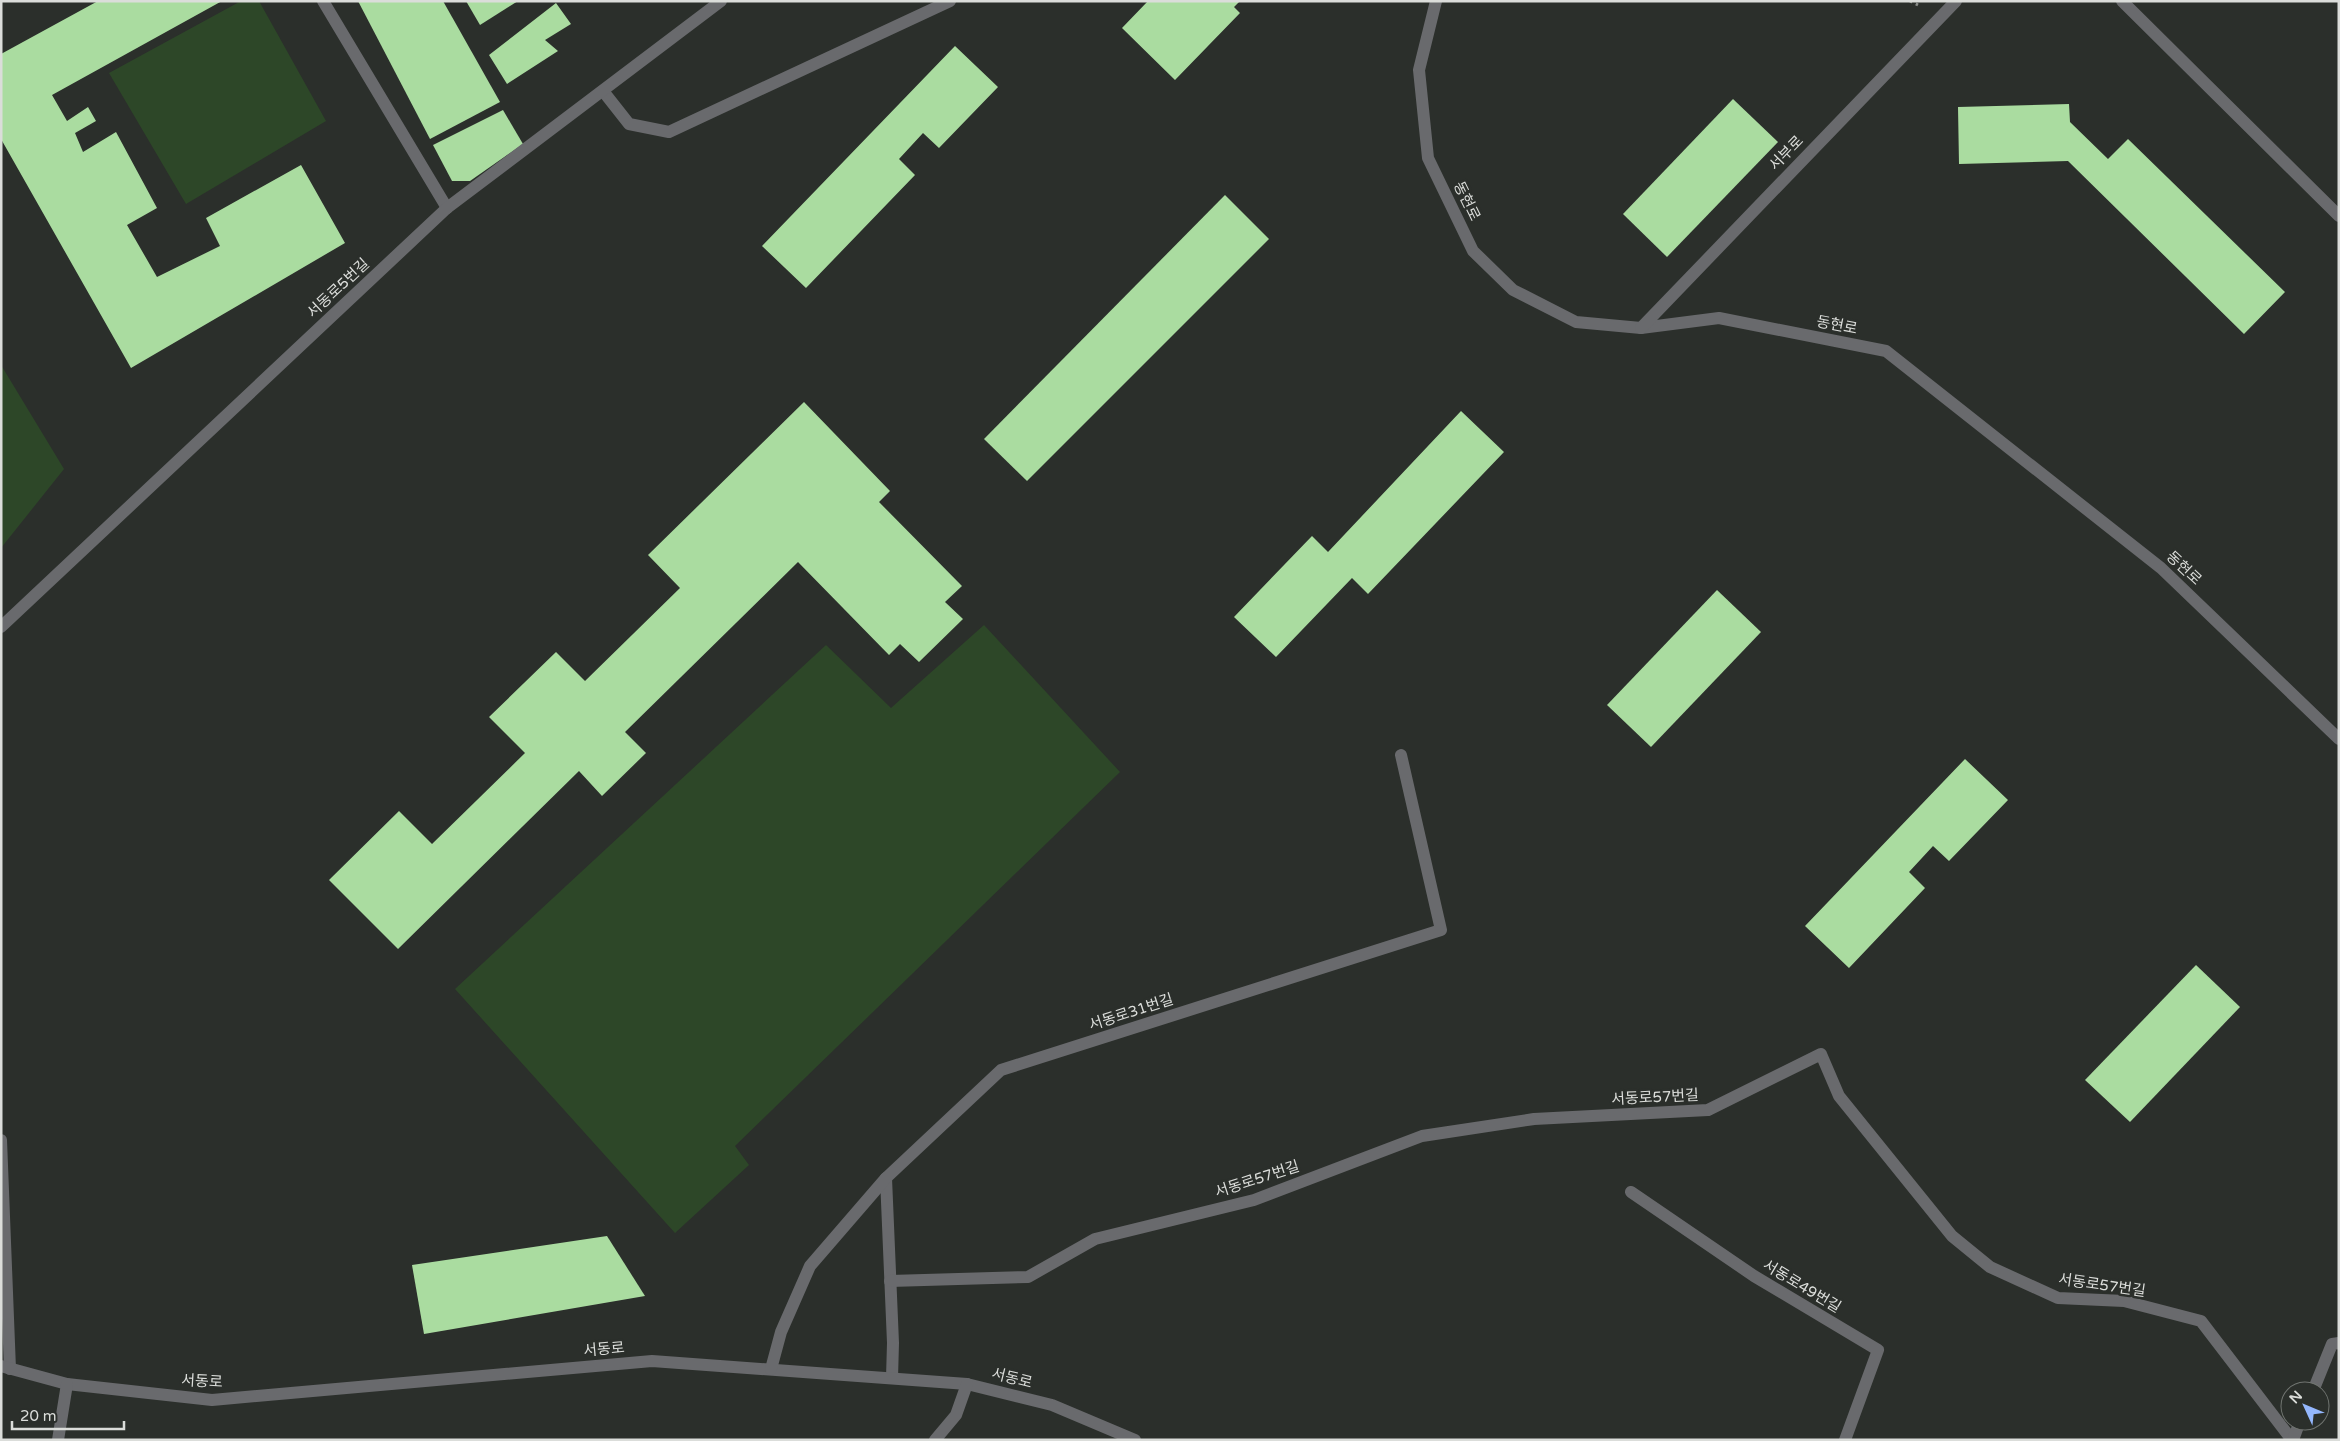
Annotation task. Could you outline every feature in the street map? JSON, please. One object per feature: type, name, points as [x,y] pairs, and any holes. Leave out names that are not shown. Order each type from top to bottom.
[{"type":"street","points":[[324,1],[447,208]]},
{"type":"street","name":"서동로5번길","points":[[1,627],[447,208],[720,1]]},
{"type":"street","points":[[603,91],[629,124],[669,132],[950,1]]},
{"type":"street","name":"동현로","points":[[1436,1],[1419,70],[1428,158],[1473,251],[1513,290],[1576,322],[1641,328],[1719,318],[1886,351],[2161,568],[2339,739]]},
{"type":"street","name":"서부로","points":[[1641,328],[1956,1]]},
{"type":"street","points":[[2122,1],[2339,216]]},
{"type":"street","name":"서동로31번길","points":[[886,1178],[1000,1070],[1441,930],[1401,755]]},
{"type":"street","name":"서동로57번길","points":[[890,1281],[1028,1277],[1095,1239],[1254,1200],[1422,1136],[1534,1119],[1708,1110],[1821,1054],[1839,1096],[1952,1236],[1990,1267],[2058,1298],[2124,1301],[2201,1321],[2292,1440]]},
{"type":"street","points":[[1,1140],[6,1368]]},
{"type":"street","points":[[886,1178],[893,1343],[892,1378]]},
{"type":"street","points":[[771,1369],[781,1332],[810,1266],[886,1178]]},
{"type":"street","name":"서동로49번길","points":[[1632,1192],[1754,1276],[1878,1350],[1845,1440]]},
{"type":"street","points":[[2317,1381],[2332,1344],[2339,1343]]},
{"type":"street","name":"서동로","points":[[6,1368],[67,1384],[212,1400],[652,1361],[967,1384],[1052,1405],[1135,1440]]},
{"type":"street","points":[[58,1440],[67,1384]]},
{"type":"street","points":[[935,1440],[956,1415],[967,1384]]},
{"type":"green space","points":[[241,1],[259,1],[326,121],[186,204],[109,73]]},
{"type":"green space","points":[[1,365],[64,469],[1,548]]},
{"type":"green space","points":[[984,625],[1120,772],[735,1146],[749,1165],[675,1233],[455,989],[826,645],[891,708]]},
{"type":"building","points":[[98,1],[222,1],[52,95],[67,121],[88,107],[96,121],[75,133],[83,152],[116,132],[157,208],[127,225],[157,277],[220,246],[206,218],[301,165],[345,243],[131,368],[1,139],[1,54]]},
{"type":"building","points":[[358,1],[443,1],[500,102],[430,139]]},
{"type":"building","points":[[466,1],[518,1],[480,25]]},
{"type":"building","points":[[1148,1],[1240,1],[1234,7],[1240,13],[1175,80],[1122,28]]},
{"type":"building","points":[[556,3],[571,24],[545,40],[558,51],[507,84],[489,55]]},
{"type":"building","points":[[955,46],[998,87],[939,148],[923,133],[899,159],[915,175],[806,288],[762,246]]},
{"type":"building","points":[[1733,99],[1778,142],[1667,257],[1623,214]]},
{"type":"building","points":[[2069,104],[2070,122],[2108,159],[2128,139],[2285,292],[2244,334],[2068,161],[1959,164],[1958,107]]},
{"type":"building","points":[[503,110],[523,144],[470,181],[452,181],[433,145]]},
{"type":"building","points":[[1225,195],[1269,239],[1027,481],[984,439]]},
{"type":"building","points":[[804,402],[890,491],[879,502],[962,586],[945,602],[963,619],[919,662],[900,644],[889,655],[798,562],[625,732],[646,753],[602,796],[579,771],[398,949],[329,880],[399,811],[432,844],[525,753],[489,717],[556,652],[585,681],[680,588],[648,555]]},
{"type":"building","points":[[1461,411],[1504,452],[1368,594],[1352,578],[1276,657],[1234,617],[1312,536],[1328,552]]},
{"type":"building","points":[[1717,590],[1761,632],[1651,747],[1607,705]]},
{"type":"building","points":[[1965,759],[2008,800],[1949,861],[1933,846],[1909,872],[1925,888],[1849,968],[1805,926]]},
{"type":"building","points":[[2196,965],[2240,1007],[2130,1122],[2085,1080]]},
{"type":"building","points":[[607,1236],[645,1296],[424,1334],[412,1265]]}]
